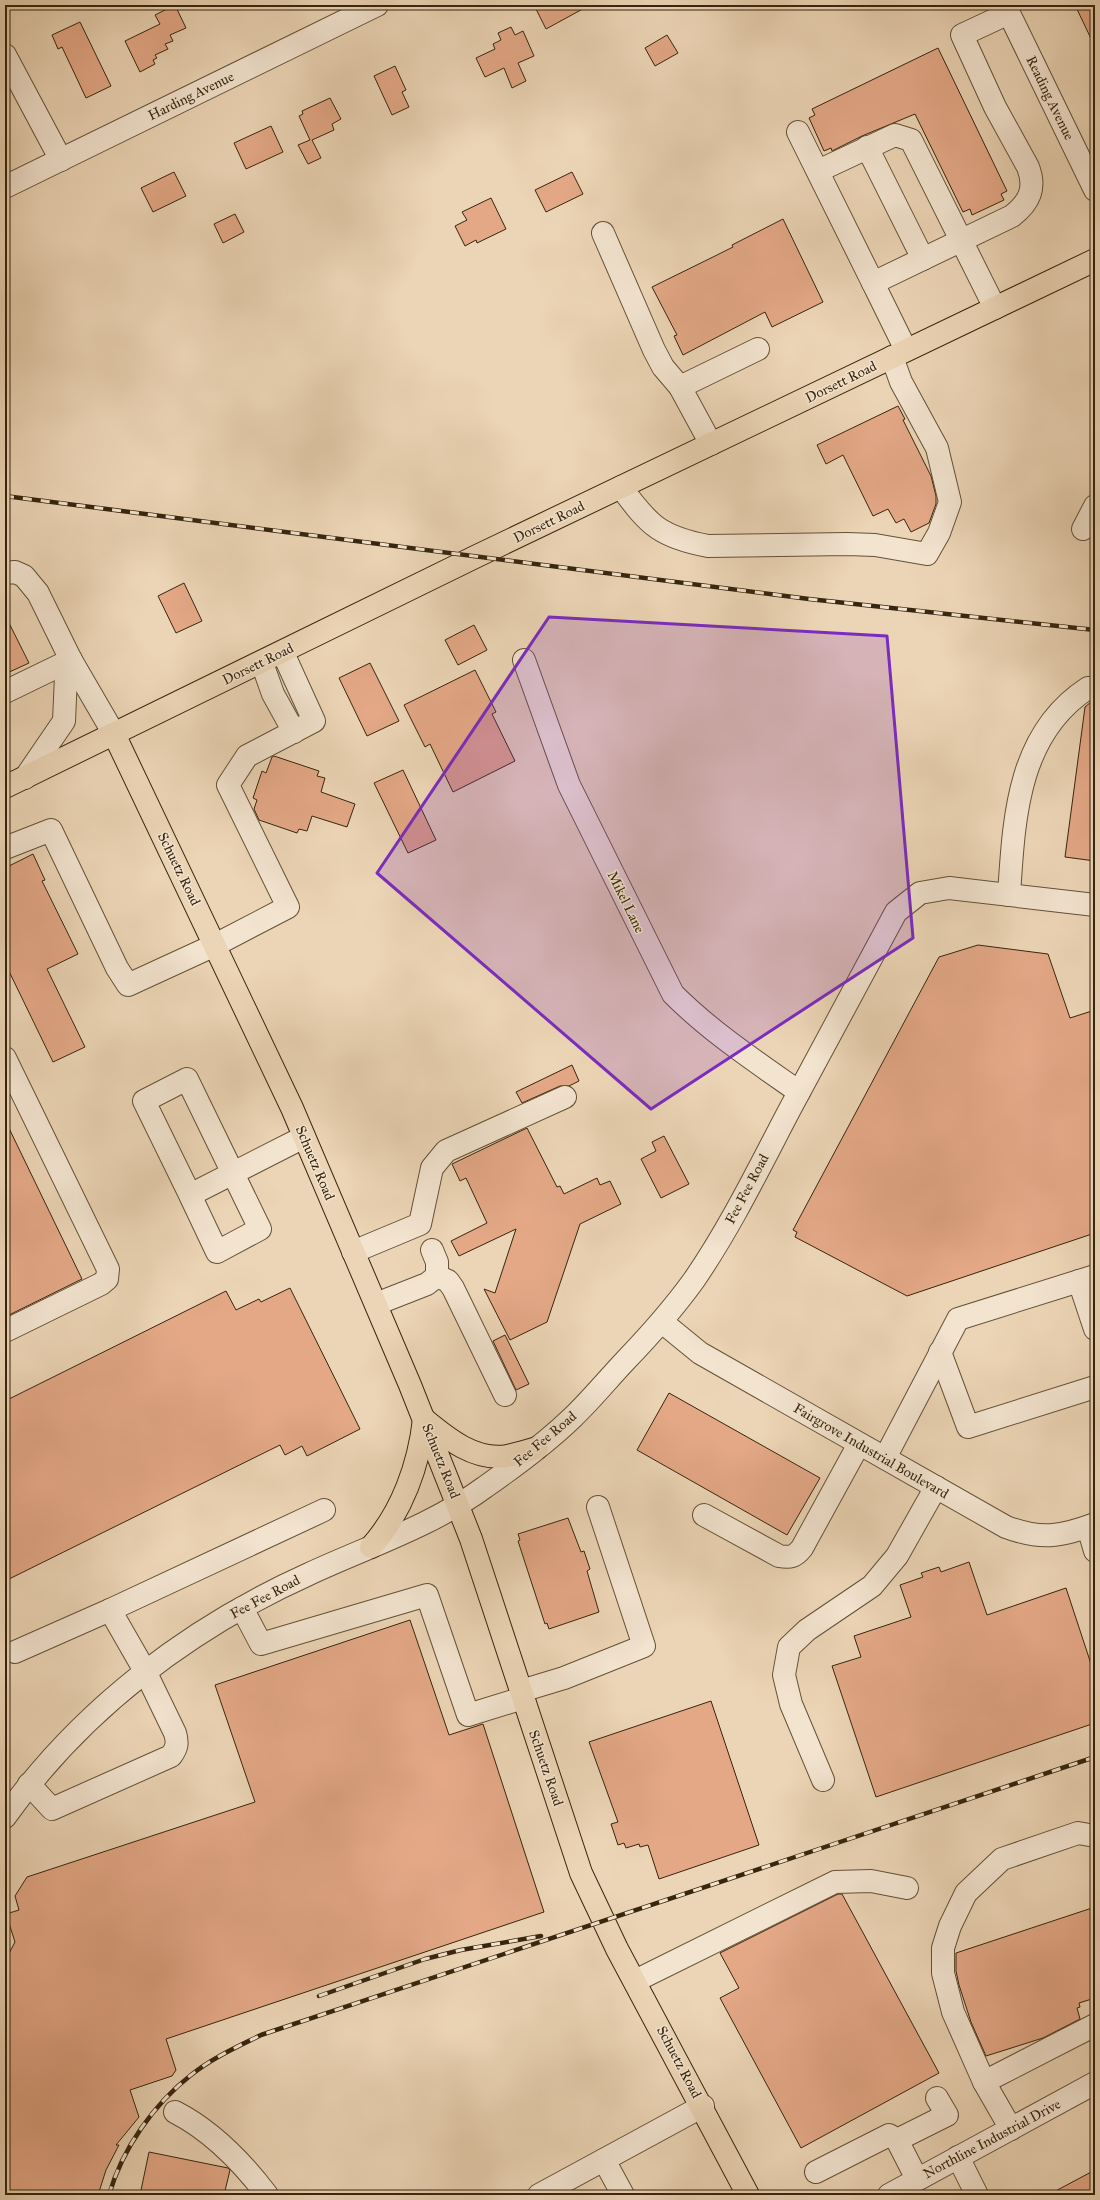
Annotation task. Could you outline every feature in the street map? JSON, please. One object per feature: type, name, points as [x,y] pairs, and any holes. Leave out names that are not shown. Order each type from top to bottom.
[{"type":"main road","name":"Dorsett Road","points":[[5,787],[284,653],[476,556],[1095,260]]},
{"type":"main road","name":"Schuetz Road","points":[[114,734],[215,945],[304,1137],[424,1419],[458,1504],[581,1872],[635,1981],[748,2195]]},
{"type":"main road","points":[[424,1419],[443,1434],[477,1455],[506,1456],[537,1448]]},
{"type":"main road","points":[[371,1547],[382,1534],[404,1496],[423,1435],[424,1419]]},
{"type":"street","name":"Harding Avenue","points":[[5,188],[377,5]]},
{"type":"street","points":[[873,283],[1012,216],[1024,206],[1031,193],[1032,177],[1028,167],[995,107],[962,35],[1007,9]]},
{"type":"street","name":"Reading Avenue","points":[[1007,9],[1095,190]]},
{"type":"street","points":[[5,56],[61,160]]},
{"type":"street","points":[[621,487],[646,519],[671,537],[708,546],[875,545],[927,554],[939,533],[950,502],[937,448],[901,382],[899,354],[873,283],[798,132]]},
{"type":"street","points":[[818,171],[895,134],[911,140],[995,308]]},
{"type":"street","points":[[868,147],[923,259]]},
{"type":"street","points":[[603,233],[654,350],[663,367],[680,387],[711,444]]},
{"type":"street","points":[[680,387],[758,349]]},
{"type":"street","points":[[1083,529],[1095,506]]},
{"type":"street","points":[[5,572],[15,572],[24,576],[38,593],[70,660],[114,734]]},
{"type":"street","points":[[5,848],[51,830],[117,968],[128,985],[215,945],[288,907],[228,785],[247,756],[314,721],[284,653]]},
{"type":"street","points":[[5,692],[70,660]]},
{"type":"street","points":[[25,778],[64,721],[66,676],[70,660]]},
{"type":"street","name":"Mikel Lane","points":[[524,660],[569,785],[673,994],[692,1014],[723,1039],[799,1092]]},
{"type":"street","points":[[262,663],[273,694],[294,732]]},
{"type":"street","points":[[1095,689],[1088,688],[1070,700],[1051,723],[1033,752],[1022,784],[1014,826],[1009,895],[1095,905]]},
{"type":"street","name":"Fee Fee Road","points":[[7,1811],[66,1742],[146,1672],[185,1642],[242,1608],[305,1576],[430,1520],[458,1504],[482,1490],[537,1448],[572,1418],[662,1322],[694,1279],[731,1220],[896,912],[920,894],[949,888],[1009,895]]},
{"type":"street","points":[[5,1058],[108,1269],[107,1279],[101,1284],[5,1331]]},
{"type":"street","points":[[187,1079],[260,1229],[217,1252],[190,1195],[144,1101],[187,1079]]},
{"type":"street","points":[[353,1252],[420,1224],[432,1168],[446,1151],[565,1097]]},
{"type":"street","points":[[190,1195],[304,1137]]},
{"type":"street","points":[[432,1250],[437,1262],[437,1276]]},
{"type":"street","points":[[376,1304],[427,1284],[437,1276]]},
{"type":"street","points":[[437,1276],[448,1281],[453,1288],[505,1395]]},
{"type":"street","points":[[885,1458],[958,1319],[1087,1279],[1095,1329]]},
{"type":"street","name":"Fairgrove Industrial Boulevard","points":[[662,1322],[700,1353],[1006,1527],[1025,1534],[1042,1537],[1061,1534],[1091,1526]]},
{"type":"street","points":[[940,1352],[968,1427],[1095,1386]]},
{"type":"street","points":[[704,1515],[780,1556],[788,1557],[796,1555],[802,1548],[859,1444]]},
{"type":"street","points":[[823,1780],[791,1704],[784,1675],[789,1647],[807,1630],[872,1586],[897,1556],[936,1487]]},
{"type":"street","points":[[242,1608],[261,1644],[427,1595],[468,1715],[644,1646],[598,1507]]},
{"type":"street","points":[[15,1652],[110,1610],[324,1510]]},
{"type":"street","points":[[1091,1526],[1095,1551]]},
{"type":"street","points":[[29,1784],[52,1809],[171,1756],[176,1749],[177,1742],[175,1733],[146,1672],[110,1610]]},
{"type":"street","points":[[1011,2129],[984,2082],[953,2012],[945,1988],[943,1973],[943,1948],[950,1926],[966,1894],[1002,1859],[1078,1833],[1095,1836]]},
{"type":"street","points":[[635,1981],[835,1882],[871,1881],[907,1888]]},
{"type":"street","points":[[984,2082],[1095,2025]]},
{"type":"street","name":"Northline Industrial Drive","points":[[889,2195],[1095,2083]]},
{"type":"street","points":[[897,2140],[947,2115],[937,2098]]},
{"type":"street","points":[[539,2195],[702,2106]]},
{"type":"street","points":[[175,2112],[196,2122],[246,2168],[267,2195]]},
{"type":"street","points":[[816,2172],[889,2135],[897,2140],[917,2179]]},
{"type":"street","points":[[958,2157],[977,2195]]},
{"type":"street","points":[[604,2160],[624,2195]]},
{"type":"highlighted area","points":[[549,617],[887,636],[913,938],[651,1109],[377,873]]},
{"type":"building","points":[[175,5],[186,28],[170,35],[173,41],[165,44],[168,49],[155,55],[157,58],[153,60],[155,64],[140,72],[125,41],[160,24],[155,15]]},
{"type":"building","points":[[534,5],[590,5],[546,29]]},
{"type":"building","points":[[1075,5],[1095,5],[1095,47]]},
{"type":"building","points":[[80,22],[111,86],[86,98],[62,47],[58,49],[52,35]]},
{"type":"building","points":[[511,27],[515,35],[523,31],[534,56],[518,63],[526,81],[512,88],[504,68],[485,77],[476,58],[495,49],[493,44],[501,40],[498,33]]},
{"type":"building","points":[[667,35],[678,53],[655,66],[645,48]]},
{"type":"building","points":[[938,48],[1007,191],[1001,194],[1004,200],[972,215],[970,209],[963,212],[915,114],[862,136],[832,151],[831,148],[824,151],[809,118],[815,115],[812,109]]},
{"type":"building","points":[[395,66],[406,90],[402,92],[409,107],[392,115],[374,76]]},
{"type":"building","points":[[330,98],[341,119],[332,124],[334,130],[312,140],[321,158],[308,164],[298,145],[310,140],[299,116],[303,114],[302,111]]},
{"type":"building","points":[[271,126],[283,152],[246,169],[234,143]]},
{"type":"building","points":[[174,172],[186,196],[153,212],[141,188]]},
{"type":"building","points":[[572,172],[583,194],[546,212],[535,190]]},
{"type":"building","points":[[491,198],[506,229],[477,243],[476,240],[465,246],[455,226],[467,220],[462,212]]},
{"type":"building","points":[[235,214],[244,232],[223,243],[214,224]]},
{"type":"building","points":[[783,219],[823,302],[772,327],[765,312],[683,355],[674,336],[677,335],[652,287],[733,247],[732,245]]},
{"type":"building","points":[[898,406],[905,419],[903,420],[931,476],[936,496],[936,504],[929,523],[911,532],[904,519],[896,523],[888,509],[873,516],[843,455],[826,464],[817,445]]},
{"type":"building","points":[[184,583],[202,621],[176,633],[158,596]]},
{"type":"building","points":[[5,615],[29,663],[5,674]]},
{"type":"building","points":[[474,625],[487,650],[458,665],[445,640]]},
{"type":"building","points":[[370,663],[399,721],[367,736],[339,678]]},
{"type":"building","points":[[475,670],[496,712],[492,714],[515,761],[453,792],[430,744],[425,747],[404,705]]},
{"type":"building","points":[[1091,702],[1095,702],[1095,861],[1065,857],[1085,707]]},
{"type":"building","points":[[274,756],[319,771],[317,776],[325,778],[321,792],[355,804],[347,827],[312,816],[307,831],[299,829],[297,833],[259,820],[254,809],[257,800],[253,798],[262,771],[266,773],[272,757]]},
{"type":"building","points":[[403,770],[436,840],[408,853],[374,783]]},
{"type":"building","points":[[33,854],[45,880],[42,881],[78,954],[47,969],[85,1047],[53,1062],[5,963],[5,868]]},
{"type":"building","points":[[978,945],[1048,954],[1070,1018],[1095,1010],[1095,1233],[907,1296],[795,1237],[797,1232],[793,1230],[939,957]]},
{"type":"building","points":[[572,1065],[579,1081],[569,1086],[560,1086],[522,1103],[516,1092]]},
{"type":"building","points":[[5,1120],[82,1279],[5,1317]]},
{"type":"building","points":[[527,1128],[557,1187],[560,1186],[564,1194],[597,1178],[600,1185],[610,1181],[621,1204],[580,1224],[547,1322],[510,1340],[484,1289],[495,1293],[516,1229],[459,1256],[451,1241],[487,1223],[466,1178],[460,1181],[452,1164]]},
{"type":"building","points":[[664,1136],[689,1184],[661,1198],[641,1159],[656,1151],[652,1142]]},
{"type":"building","points":[[290,1288],[360,1429],[307,1456],[302,1446],[285,1455],[280,1445],[5,1581],[5,1401],[226,1291],[236,1310],[259,1299],[261,1302]]},
{"type":"building","points":[[505,1335],[529,1384],[516,1390],[493,1341]]},
{"type":"building","points":[[669,1393],[820,1478],[787,1535],[637,1450]]},
{"type":"building","points":[[568,1518],[581,1552],[584,1551],[590,1569],[587,1571],[599,1612],[549,1629],[547,1623],[545,1624],[518,1541],[520,1540],[518,1534]]},
{"type":"building","points":[[969,1562],[987,1615],[1066,1588],[1095,1676],[1095,1723],[876,1797],[832,1666],[861,1657],[854,1636],[911,1617],[900,1585],[923,1577],[921,1573],[939,1567],[941,1572]]},
{"type":"building","points":[[410,1620],[449,1735],[483,1724],[544,1912],[166,2039],[176,2070],[172,2076],[130,2090],[139,2117],[116,2145],[119,2145],[106,2170],[98,2195],[5,2195],[5,1961],[15,1942],[6,1914],[19,1910],[15,1896],[27,1877],[255,1802],[215,1685]]},
{"type":"building","points":[[711,1701],[759,1845],[659,1879],[648,1845],[640,1847],[639,1844],[626,1848],[624,1843],[618,1845],[611,1824],[618,1822],[589,1742]]},
{"type":"building","points":[[838,1894],[842,1894],[939,2073],[801,2148],[720,1998],[739,1988],[720,1953]]},
{"type":"building","points":[[1095,1907],[1095,1998],[1079,2003],[1080,2007],[1077,2008],[1080,2019],[1043,2038],[986,2056],[971,2022],[959,1985],[956,1971],[956,1953]]},
{"type":"building","points":[[149,2152],[228,2168],[230,2170],[224,2195],[140,2195]]},
{"type":"building","points":[[1095,2170],[1095,2195],[1048,2195]]},
{"type":"railway","points":[[5,496],[809,599],[1095,630]]},
{"type":"railway","points":[[109,2195],[122,2161],[131,2144],[152,2114],[164,2100],[177,2087],[207,2063],[261,2035],[1095,1757]]},
{"type":"railway","points":[[319,1996],[425,1959],[461,1950],[541,1936]]}]
